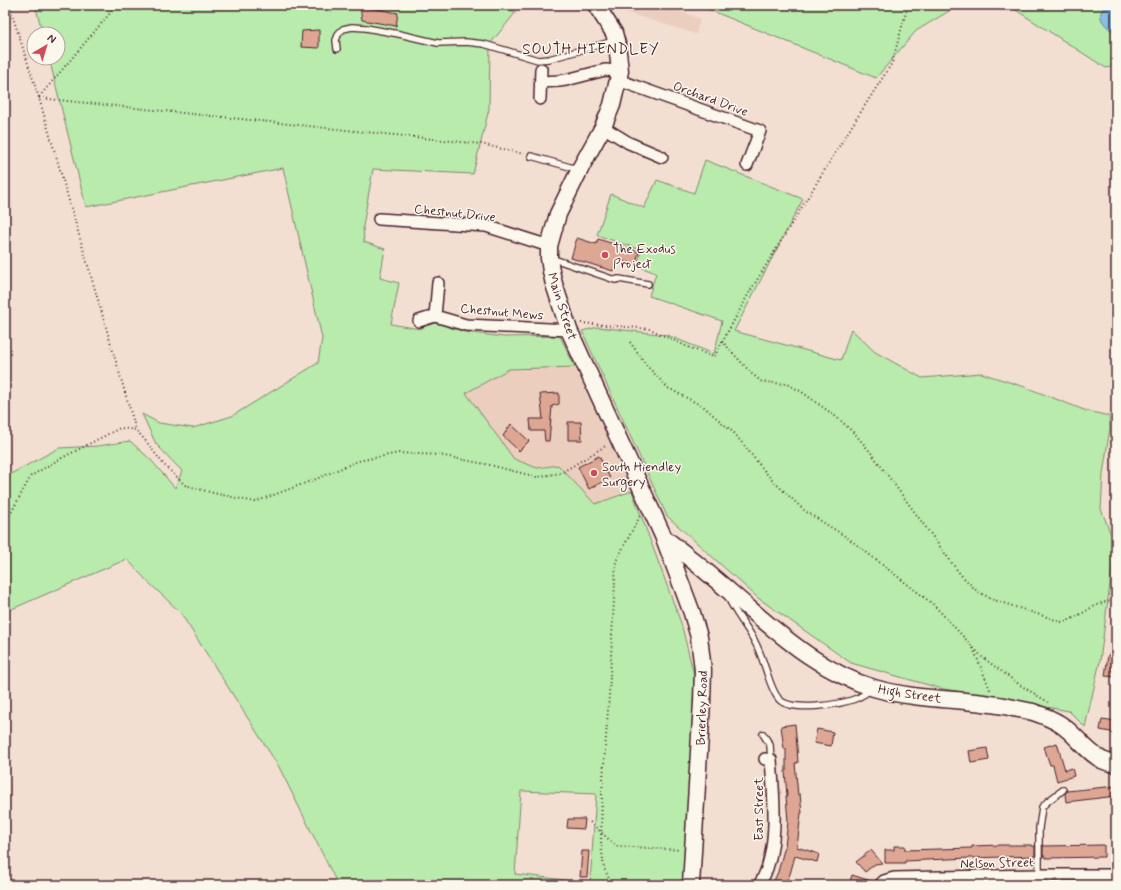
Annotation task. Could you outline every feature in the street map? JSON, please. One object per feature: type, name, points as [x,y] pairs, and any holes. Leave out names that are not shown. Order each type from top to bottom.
[{"type":"street","name":"Main Street","points":[[596,5],[614,33],[619,54],[619,76],[612,105],[603,126],[579,170],[558,214],[549,252],[554,284],[567,326],[664,538]]},
{"type":"street","points":[[540,99],[541,69]]},
{"type":"street","points":[[541,82],[566,80],[605,70],[619,76]]},
{"type":"street","name":"Orchard Drive","points":[[619,76],[760,131],[747,165]]},
{"type":"street","points":[[603,126],[629,143],[662,157]]},
{"type":"street","name":"Chestnut Drive","points":[[379,219],[486,226],[549,252]]},
{"type":"street","points":[[419,321],[435,316],[438,283]]},
{"type":"street","name":"Chestnut Mews","points":[[435,316],[466,325],[567,326]]},
{"type":"street","name":"High Street","points":[[664,538],[684,552],[767,624],[796,647],[820,663],[846,677],[874,688],[905,695],[995,704],[1032,712],[1060,724],[1090,752],[1102,759],[1116,764]]},
{"type":"street","name":"Brierley Road","points":[[664,538],[699,636],[703,670],[691,885]]},
{"type":"street","name":"East Street","points":[[759,885],[764,877],[771,851],[774,828],[768,759]]},
{"type":"street","name":"Nelson Street","points":[[880,885],[884,881],[894,878],[1002,881],[1039,875],[1116,875]]},
{"type":"lane","points":[[337,49],[336,40],[339,32],[343,29],[352,27],[399,34],[438,43],[466,42],[484,44],[538,60],[549,59],[616,40]]},
{"type":"lane","points":[[531,156],[579,170]]},
{"type":"lane","points":[[549,252],[615,280],[619,279],[648,284]]},
{"type":"lane","points":[[724,587],[731,603],[756,643],[772,688],[779,699],[790,705],[808,707],[834,704],[857,698],[874,688]]},
{"type":"lane","points":[[763,734],[770,745],[768,759]]},
{"type":"lane","points":[[1039,875],[1039,828],[1042,807],[1063,790]]},
{"type":"path","points":[[9,5],[39,98],[136,430],[164,465],[186,485],[213,493],[255,502],[358,461],[399,453],[439,455],[490,465],[537,477],[561,473],[618,438]]},
{"type":"path","points":[[39,98],[117,5]]},
{"type":"path","points":[[567,326],[650,329],[714,357],[773,253],[892,63],[908,5]]},
{"type":"path","points":[[39,98],[481,144],[531,156]]},
{"type":"path","points":[[722,341],[752,374],[762,382],[787,384],[802,392],[838,419],[856,435],[872,454],[960,574],[976,590],[991,599],[1062,622],[1070,621],[1102,602],[1116,602]]},
{"type":"path","points":[[630,342],[647,366],[668,388],[704,407],[734,433],[771,479],[804,511],[848,538],[934,605],[982,657],[1051,704]]},
{"type":"path","points":[[5,522],[31,476],[56,460],[120,428],[136,430]]},
{"type":"path","points":[[612,885],[604,868],[601,832],[602,792],[616,561],[638,518],[649,504]]},
{"type":"path","points":[[973,647],[995,704]]},
{"type":"path","points":[[590,822],[616,846],[693,851]]},
{"type":"shaded area","points":[[606,5],[666,5],[700,19],[696,34],[608,7]]},
{"type":"shaded area","points":[[575,367],[632,491],[595,504],[558,465],[537,468],[514,459],[465,393],[509,369]]},
{"type":"green space","points":[[35,5],[490,5],[516,12],[490,44],[489,109],[473,174],[373,169],[363,226],[364,242],[385,249],[380,278],[399,283],[391,324],[420,329],[433,322],[465,332],[504,337],[560,336],[575,367],[509,369],[466,393],[514,459],[537,468],[558,465],[595,504],[632,491],[681,623],[694,675],[686,885],[338,885],[279,767],[180,612],[146,580],[127,559],[5,612],[5,477],[59,448],[98,446],[130,441],[151,460],[175,488],[182,471],[156,444],[142,414],[159,423],[193,428],[232,416],[318,363],[322,338],[283,168],[86,207],[51,66],[66,66],[66,26],[41,26]],"holes":[[[521,791],[596,794],[590,883],[515,874]]]},
{"type":"green space","points":[[706,5],[959,5],[916,31],[876,78],[705,8]]},
{"type":"green space","points":[[1008,5],[1116,5],[1116,66],[1106,68]]},
{"type":"green space","points":[[705,160],[803,199],[734,331],[841,360],[851,329],[875,352],[922,378],[981,373],[1025,387],[1084,410],[1109,416],[1110,428],[1103,474],[1101,509],[1115,545],[1100,661],[1085,727],[1069,711],[939,688],[851,663],[758,598],[667,516],[582,331],[598,327],[667,335],[714,354],[722,321],[649,296],[656,273],[637,266],[641,250],[597,235],[611,194],[644,208],[657,180],[694,193]]},
{"type":"water","points":[[1109,5],[1116,5],[1116,34],[1108,28],[1101,16],[1101,12]]},
{"type":"building","points":[[360,6],[398,13],[396,26],[362,20]]},
{"type":"building","points":[[319,30],[319,48],[301,47],[302,31]]},
{"type":"building","name":"The Exodus Project","points":[[577,238],[596,244],[598,239],[639,252],[635,265],[617,259],[613,271],[571,258]]},
{"type":"building","points":[[559,393],[559,404],[552,406],[549,441],[545,441],[544,431],[531,431],[530,419],[543,419],[540,394]]},
{"type":"building","points":[[568,422],[581,422],[582,440],[568,440]]},
{"type":"building","points":[[511,424],[529,441],[519,451],[503,436]]},
{"type":"building","name":"South Hiendley Surgery","points":[[599,456],[610,478],[589,489],[578,467]]},
{"type":"building","points":[[1108,655],[1116,656],[1116,677],[1105,676]]},
{"type":"building","points":[[1102,719],[1116,721],[1116,733],[1100,730]]},
{"type":"building","points":[[795,724],[798,763],[795,763],[798,795],[800,794],[802,813],[797,847],[819,854],[817,862],[795,856],[785,885],[772,885],[778,872],[785,846],[788,822],[785,771],[786,749],[784,749],[781,726]]},
{"type":"building","points":[[817,729],[833,732],[831,746],[814,743]]},
{"type":"building","points":[[1057,743],[1065,770],[1072,768],[1074,776],[1057,781],[1053,765],[1050,765],[1044,747]]},
{"type":"building","points":[[987,748],[989,760],[971,763],[969,751]]},
{"type":"building","points":[[1116,786],[1116,796],[1066,802],[1065,794],[1067,791]]},
{"type":"building","points":[[568,819],[585,819],[584,829],[567,828]]},
{"type":"building","points":[[1104,845],[1104,857],[1045,858],[1045,856],[1043,856],[1043,846]]},
{"type":"building","points":[[894,846],[905,846],[905,850],[972,848],[972,846],[1035,846],[1035,856],[885,863],[885,850],[894,850]]},
{"type":"building","points":[[871,850],[882,863],[875,864],[865,872],[856,862]]},
{"type":"building","points":[[582,851],[589,851],[587,877],[580,877]]},
{"type":"building","points":[[852,875],[874,882],[873,885],[849,885]]},
{"type":"place","name":"The Exodus Project","points":[[605,255]]},
{"type":"place","name":"South Hiendley Surgery","points":[[594,473]]},
{"type":"district","name":"SOUTH HIENDLEY","points":[[591,49]]}]
